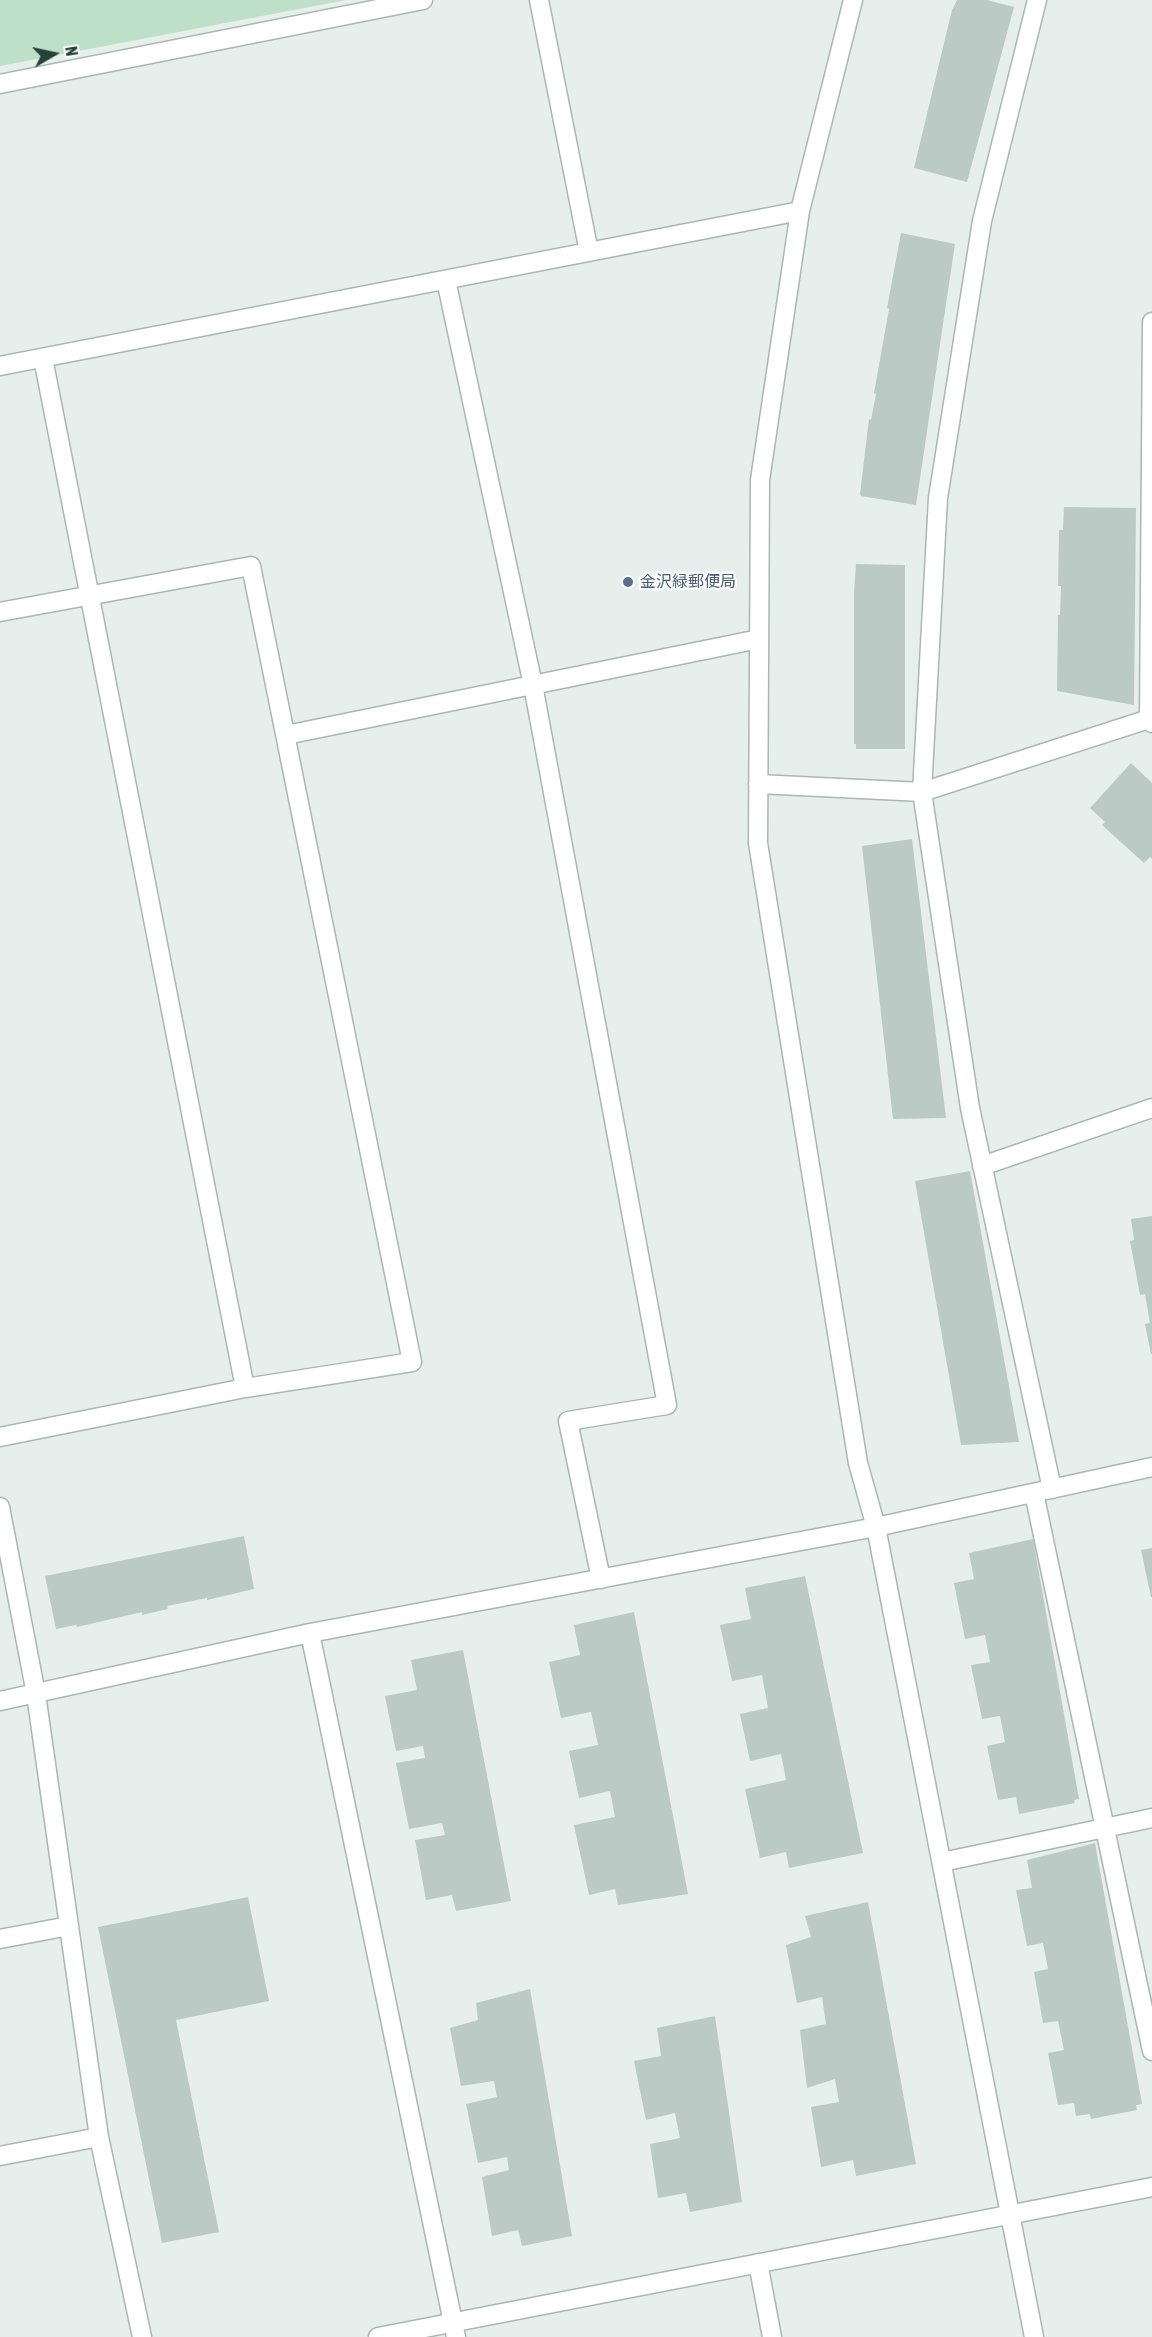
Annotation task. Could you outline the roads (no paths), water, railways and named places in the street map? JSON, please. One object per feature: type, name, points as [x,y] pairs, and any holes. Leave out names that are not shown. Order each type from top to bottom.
[{"type":"street","points":[[0,84],[423,0]]},
{"type":"street","points":[[539,0],[589,252]]},
{"type":"street","points":[[853,0],[800,211],[760,480],[758,843],[858,1463],[876,1527],[1034,2337]]},
{"type":"street","points":[[1037,0],[982,222],[938,498],[922,792],[970,1108],[1104,1829],[1152,2050]]},
{"type":"street","points":[[0,366],[800,211]]},
{"type":"street","points":[[446,280],[533,685],[667,1405],[568,1421],[601,1579]]},
{"type":"street","points":[[758,784],[922,792],[1151,720],[1152,322]]},
{"type":"street","points":[[43,358],[245,1388]]},
{"type":"street","points":[[0,612],[251,566],[412,1362],[245,1388],[0,1437]]},
{"type":"street","points":[[286,735],[759,639]]},
{"type":"street","points":[[982,1166],[1152,1108]]},
{"type":"street","points":[[0,1701],[310,1633],[876,1527],[1152,1467]]},
{"type":"street","points":[[0,1507],[36,1694],[99,2137],[142,2337]]},
{"type":"street","points":[[310,1633],[455,2330]]},
{"type":"street","points":[[942,1862],[1152,1818]]},
{"type":"street","points":[[0,1939],[69,1926]]},
{"type":"street","points":[[0,2156],[99,2137]]},
{"type":"street","points":[[378,2337],[455,2330],[758,2263],[1152,2187]]},
{"type":"street","points":[[758,2263],[772,2337]]},
{"type":"place","name":"金沢緑郵便局","points":[[628,582]]}]
